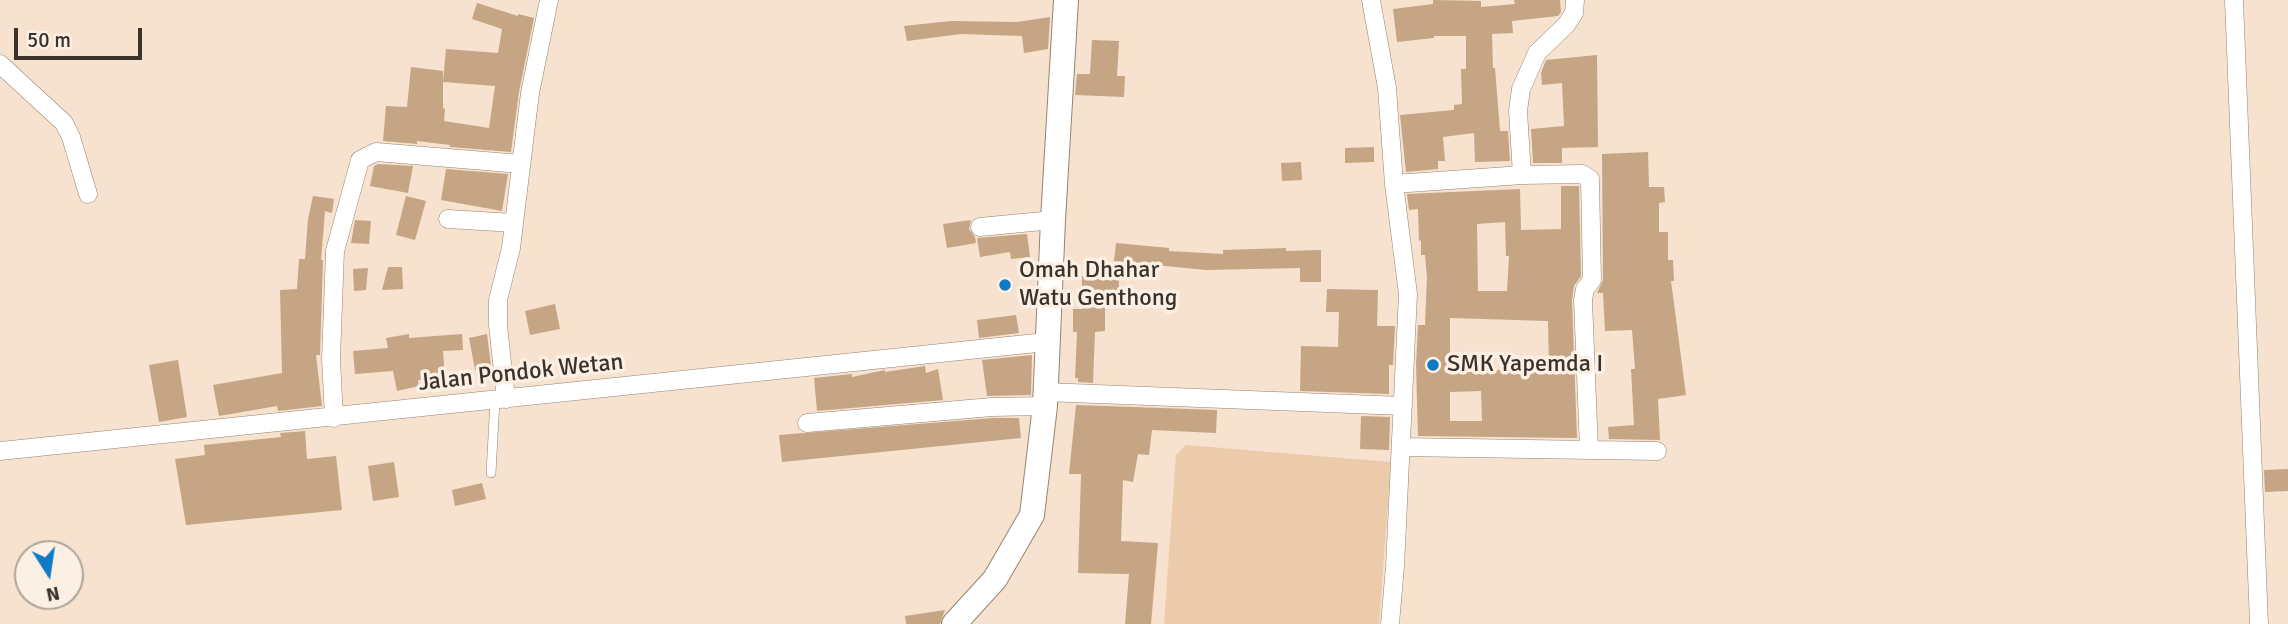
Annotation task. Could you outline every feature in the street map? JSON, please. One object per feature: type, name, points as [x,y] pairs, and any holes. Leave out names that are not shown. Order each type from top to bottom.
[{"type":"street","points":[[500,399],[498,300],[514,223],[530,93],[549,0]]},
{"type":"street","points":[[954,624],[995,579],[1032,515],[1045,399],[1066,0]]},
{"type":"street","points":[[1371,0],[1387,88],[1394,184],[1408,294],[1390,624]]},
{"type":"street","points":[[1522,175],[1518,111],[1521,89],[1537,53],[1566,26],[1574,13],[1575,0]]},
{"type":"street","points":[[2234,0],[2259,624]]},
{"type":"street","points":[[0,64],[64,123],[71,137],[88,194]]},
{"type":"street","points":[[334,418],[331,359],[335,251],[360,160],[376,152],[521,164]]},
{"type":"street","points":[[1394,184],[1522,175],[1578,174],[1590,179],[1591,280],[1585,289],[1583,300],[1589,450]]},
{"type":"street","points":[[448,219],[514,223]]},
{"type":"street","points":[[979,227],[1053,220]]},
{"type":"street","name":"Jalan Pondok Wetan","points":[[0,451],[1046,342]]},
{"type":"street","points":[[807,423],[992,407],[1045,399],[1403,407]]},
{"type":"street","points":[[1401,447],[1657,451]]},
{"type":"lane","points":[[491,473],[500,399]]},
{"type":"shaded area","points":[[1186,445],[1391,462],[1379,624],[1164,624],[1176,455]]},
{"type":"building","points":[[1433,0],[1481,1],[1481,7],[1515,4],[1514,0],[1560,0],[1561,12],[1558,16],[1512,21],[1513,33],[1492,34],[1500,131],[1508,131],[1510,161],[1475,162],[1474,133],[1443,137],[1445,161],[1438,161],[1438,169],[1406,172],[1400,115],[1454,110],[1454,105],[1462,104],[1461,69],[1466,69],[1466,36],[1434,36],[1397,42],[1393,9],[1433,4]]},
{"type":"building","points":[[477,3],[518,16],[534,18],[519,92],[511,152],[450,147],[417,141],[417,144],[383,141],[386,106],[407,107],[411,67],[443,71],[443,82],[446,49],[498,53],[502,29],[472,19]],"holes":[[[443,82],[495,86],[489,128],[444,121]]]},
{"type":"building","points":[[1050,17],[1048,49],[1024,53],[1022,36],[961,34],[907,41],[904,26],[951,21],[1017,22]]},
{"type":"building","points":[[1092,40],[1119,41],[1117,76],[1125,76],[1124,97],[1075,95],[1077,74],[1090,74]]},
{"type":"building","points":[[1597,55],[1598,147],[1562,148],[1562,163],[1533,163],[1531,129],[1564,126],[1562,83],[1542,85],[1541,73],[1546,60]]},
{"type":"building","points":[[1374,147],[1374,162],[1345,163],[1345,148]]},
{"type":"building","points":[[1648,152],[1649,187],[1664,187],[1665,202],[1659,203],[1659,232],[1668,232],[1668,260],[1673,260],[1674,281],[1671,281],[1686,395],[1658,399],[1660,440],[1609,439],[1608,427],[1634,425],[1631,369],[1635,369],[1632,330],[1605,331],[1603,293],[1597,293],[1603,280],[1602,154]]},
{"type":"building","points":[[1301,162],[1302,180],[1282,181],[1281,163]]},
{"type":"building","points":[[374,166],[413,166],[408,193],[370,186]]},
{"type":"building","points":[[446,169],[508,174],[502,211],[441,200]]},
{"type":"building","points":[[1561,186],[1579,186],[1581,276],[1574,286],[1572,300],[1577,438],[1418,436],[1418,325],[1425,325],[1427,277],[1425,255],[1421,255],[1421,240],[1419,241],[1418,209],[1409,210],[1407,194],[1520,189],[1521,230],[1561,229]],"holes":[[[1505,222],[1506,256],[1509,256],[1507,291],[1478,291],[1477,224]],[[1450,318],[1548,321],[1549,369],[1450,371]],[[1481,391],[1482,421],[1450,421],[1450,392]]]},
{"type":"building","points":[[313,196],[334,199],[332,213],[325,211],[321,260],[320,355],[316,355],[322,406],[278,411],[277,406],[219,416],[213,385],[282,373],[280,290],[297,289],[299,259],[305,259]]},
{"type":"building","points":[[406,196],[426,201],[415,240],[396,235]]},
{"type":"building","points":[[355,220],[371,221],[369,244],[351,243]]},
{"type":"building","points":[[971,220],[969,229],[976,243],[947,248],[943,224]]},
{"type":"building","points":[[1027,234],[1030,257],[1011,259],[1010,252],[980,257],[977,238]]},
{"type":"building","points":[[1116,243],[1169,248],[1169,251],[1223,254],[1223,250],[1321,250],[1321,282],[1300,282],[1300,268],[1206,270],[1114,261]]},
{"type":"building","points":[[388,267],[402,267],[403,289],[382,290]]},
{"type":"building","points":[[368,268],[366,290],[354,291],[353,269]]},
{"type":"building","points":[[1119,275],[1119,298],[1105,298],[1105,331],[1095,332],[1093,383],[1078,382],[1078,378],[1075,378],[1077,332],[1073,332],[1073,309],[1082,309],[1082,276]]},
{"type":"building","points":[[1327,289],[1378,290],[1377,326],[1395,326],[1393,365],[1389,365],[1389,394],[1300,391],[1301,346],[1338,347],[1339,312],[1326,312]]},
{"type":"building","points":[[555,304],[560,329],[530,335],[525,311]]},
{"type":"building","points":[[1016,315],[1019,333],[979,338],[977,320]]},
{"type":"building","points":[[409,334],[409,338],[462,334],[463,350],[443,351],[445,378],[418,380],[419,386],[397,391],[393,371],[355,374],[353,351],[388,348],[386,338]]},
{"type":"building","points":[[487,334],[491,366],[475,370],[469,338]]},
{"type":"building","points":[[1032,355],[1031,395],[987,396],[982,360]]},
{"type":"building","points":[[178,360],[187,417],[159,422],[149,365]]},
{"type":"building","points":[[925,366],[926,373],[938,369],[943,400],[817,411],[814,378],[852,374],[852,377]]},
{"type":"building","points":[[1076,405],[1217,410],[1216,433],[1152,430],[1149,455],[1138,454],[1133,482],[1123,480],[1121,541],[1158,543],[1151,624],[1125,624],[1129,574],[1078,573],[1081,474],[1069,474]]},
{"type":"building","points":[[1361,416],[1390,417],[1389,450],[1360,449]]},
{"type":"building","points":[[1019,418],[1021,438],[782,462],[779,435]]},
{"type":"building","points":[[305,431],[307,459],[336,456],[342,510],[186,525],[175,459],[205,455],[204,445],[281,437],[280,433]]},
{"type":"building","points":[[394,462],[399,497],[373,501],[368,466]]},
{"type":"building","points":[[2288,469],[2288,491],[2265,492],[2264,470]]},
{"type":"building","points":[[482,483],[486,499],[455,506],[452,490]]},
{"type":"building","points":[[945,610],[940,624],[906,624],[905,616]]},
{"type":"place","name":"Omah Dhahar Watu Genthong","points":[[1005,285]]},
{"type":"place","name":"SMK Yapemda I","points":[[1433,365]]}]
